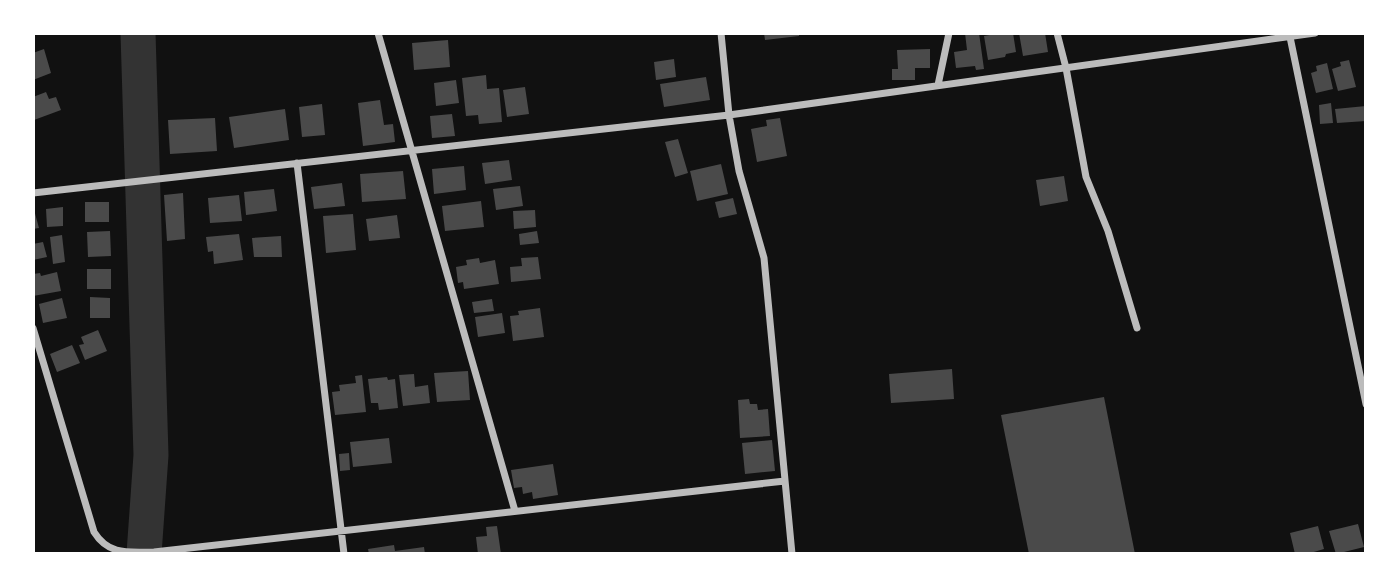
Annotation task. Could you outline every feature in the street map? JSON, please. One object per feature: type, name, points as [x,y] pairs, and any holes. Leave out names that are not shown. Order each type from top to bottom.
[{"type":"street","points":[[378,33],[515,511]]},
{"type":"street","points":[[722,33],[729,116],[739,171],[764,258],[792,554]]},
{"type":"street","points":[[938,85],[949,33]]},
{"type":"street","points":[[1057,33],[1086,177],[1108,231],[1137,328]]},
{"type":"street","points":[[33,193],[411,149],[729,116],[1315,33]]},
{"type":"street","points":[[1290,37],[1366,404]]},
{"type":"street","points":[[297,163],[344,554]]},
{"type":"street","points":[[33,328],[94,532],[101,543],[119,552],[154,552],[785,481]]},
{"type":"building","points":[[764,33],[799,33],[799,36],[765,40]]},
{"type":"building","points":[[965,33],[979,33],[984,69],[976,70],[975,66],[956,68],[954,52],[967,50]]},
{"type":"building","points":[[1013,33],[1016,52],[988,60],[984,36]]},
{"type":"building","points":[[1019,33],[1045,33],[1048,52],[1023,56]]},
{"type":"building","points":[[448,40],[450,67],[414,70],[412,43]]},
{"type":"building","points":[[44,49],[51,73],[33,80],[33,53]]},
{"type":"building","points":[[930,49],[930,68],[915,68],[915,80],[892,80],[892,69],[898,69],[897,50]]},
{"type":"building","points":[[674,59],[676,77],[656,80],[654,62]]},
{"type":"building","points":[[1349,60],[1356,87],[1338,91],[1332,69],[1341,66],[1340,62]]},
{"type":"building","points":[[1327,63],[1333,89],[1316,93],[1311,73],[1317,71],[1316,66]]},
{"type":"building","points":[[486,75],[487,89],[499,88],[502,122],[479,124],[478,115],[466,116],[462,78]]},
{"type":"building","points":[[706,77],[710,100],[664,107],[660,84]]},
{"type":"building","points":[[456,80],[459,103],[436,106],[434,83]]},
{"type":"building","points":[[525,87],[529,114],[507,117],[503,90]]},
{"type":"building","points":[[46,92],[49,99],[56,97],[61,110],[34,120],[33,97]]},
{"type":"building","points":[[380,100],[384,125],[393,124],[395,142],[363,146],[358,103]]},
{"type":"building","points":[[1331,103],[1333,123],[1320,124],[1319,105]]},
{"type":"building","points":[[322,104],[325,135],[302,137],[299,107]]},
{"type":"building","points":[[1366,106],[1366,121],[1337,123],[1335,109]]},
{"type":"building","points":[[285,109],[289,140],[234,148],[229,117]]},
{"type":"building","points":[[452,114],[455,136],[432,138],[430,116]]},
{"type":"building","points":[[215,118],[217,151],[170,154],[168,120]]},
{"type":"building","points":[[780,118],[787,156],[757,162],[751,129],[767,126],[766,120]]},
{"type":"building","points":[[678,139],[688,173],[675,177],[665,142]]},
{"type":"building","points":[[509,160],[512,180],[485,184],[482,163]]},
{"type":"building","points":[[721,164],[728,194],[697,201],[690,171]]},
{"type":"building","points":[[464,166],[466,190],[434,194],[432,169]]},
{"type":"building","points":[[403,171],[406,199],[362,202],[360,174]]},
{"type":"building","points":[[1064,176],[1068,201],[1040,206],[1036,180]]},
{"type":"building","points":[[342,183],[345,206],[314,209],[311,187]]},
{"type":"building","points":[[520,186],[523,206],[496,210],[493,189]]},
{"type":"building","points":[[274,189],[277,211],[246,215],[244,192]]},
{"type":"building","points":[[183,193],[185,239],[167,241],[164,195]]},
{"type":"building","points":[[239,195],[242,221],[210,223],[208,198]]},
{"type":"building","points":[[733,198],[737,214],[719,218],[715,202]]},
{"type":"building","points":[[481,201],[484,227],[445,231],[442,206]]},
{"type":"building","points":[[85,202],[109,202],[109,222],[85,222]]},
{"type":"building","points":[[33,206],[39,228],[33,229]]},
{"type":"building","points":[[63,207],[63,226],[47,227],[46,209]]},
{"type":"building","points":[[535,210],[536,227],[514,229],[513,211]]},
{"type":"building","points":[[353,214],[356,250],[326,253],[323,216]]},
{"type":"building","points":[[397,215],[400,238],[369,241],[366,219]]},
{"type":"building","points":[[110,231],[111,256],[88,257],[87,232]]},
{"type":"building","points":[[537,231],[539,243],[520,245],[519,234]]},
{"type":"building","points":[[239,234],[243,260],[214,264],[213,251],[208,252],[206,237]]},
{"type":"building","points":[[62,235],[65,262],[53,264],[50,237]]},
{"type":"building","points":[[281,236],[282,257],[254,257],[252,238]]},
{"type":"building","points":[[43,242],[47,257],[33,260],[33,244]]},
{"type":"building","points":[[538,257],[541,279],[511,282],[510,267],[522,266],[521,258]]},
{"type":"building","points":[[479,258],[480,263],[495,260],[499,284],[464,289],[463,282],[458,283],[456,267],[467,265],[466,260]]},
{"type":"building","points":[[87,269],[111,269],[111,289],[87,289]]},
{"type":"building","points":[[57,272],[61,291],[33,296],[33,274],[40,273],[41,276]]},
{"type":"building","points":[[90,297],[110,298],[110,318],[90,318]]},
{"type":"building","points":[[62,298],[67,318],[43,323],[39,304]]},
{"type":"building","points":[[492,299],[494,311],[474,313],[472,302]]},
{"type":"building","points":[[540,308],[544,337],[513,341],[510,316],[519,315],[518,311]]},
{"type":"building","points":[[502,313],[505,333],[478,337],[475,317]]},
{"type":"building","points":[[98,330],[107,351],[85,360],[79,345],[84,344],[81,337]]},
{"type":"building","points":[[72,345],[80,363],[57,372],[50,354]]},
{"type":"building","points":[[952,369],[954,399],[891,403],[889,374]]},
{"type":"building","points":[[468,371],[470,400],[437,402],[434,373]]},
{"type":"building","points":[[414,374],[415,387],[428,385],[430,403],[403,406],[399,375]]},
{"type":"building","points":[[362,375],[366,412],[335,415],[332,392],[340,391],[339,385],[356,383],[355,376]]},
{"type":"building","points":[[387,377],[388,380],[395,379],[398,408],[379,410],[378,403],[371,403],[368,379]]},
{"type":"building","points":[[1104,397],[1135,554],[1029,554],[1001,415]]},
{"type":"building","points":[[749,399],[750,404],[757,404],[758,410],[768,409],[770,436],[740,438],[738,400]]},
{"type":"building","points":[[389,438],[392,463],[353,467],[350,442]]},
{"type":"building","points":[[772,440],[775,471],[745,474],[742,443]]},
{"type":"building","points":[[349,453],[350,470],[340,471],[339,454]]},
{"type":"building","points":[[553,464],[558,495],[533,499],[532,492],[523,494],[522,487],[514,488],[511,470]]},
{"type":"building","points":[[1358,524],[1364,547],[1336,554],[1329,531]]},
{"type":"building","points":[[497,526],[501,554],[478,554],[476,537],[487,536],[486,527]]},
{"type":"building","points":[[1318,526],[1324,549],[1295,554],[1290,533]]},
{"type":"building","points":[[394,545],[395,551],[424,547],[425,554],[369,554],[368,549]]},
{"type":"waterway","points":[[138,33],[151,455],[144,554]]}]
